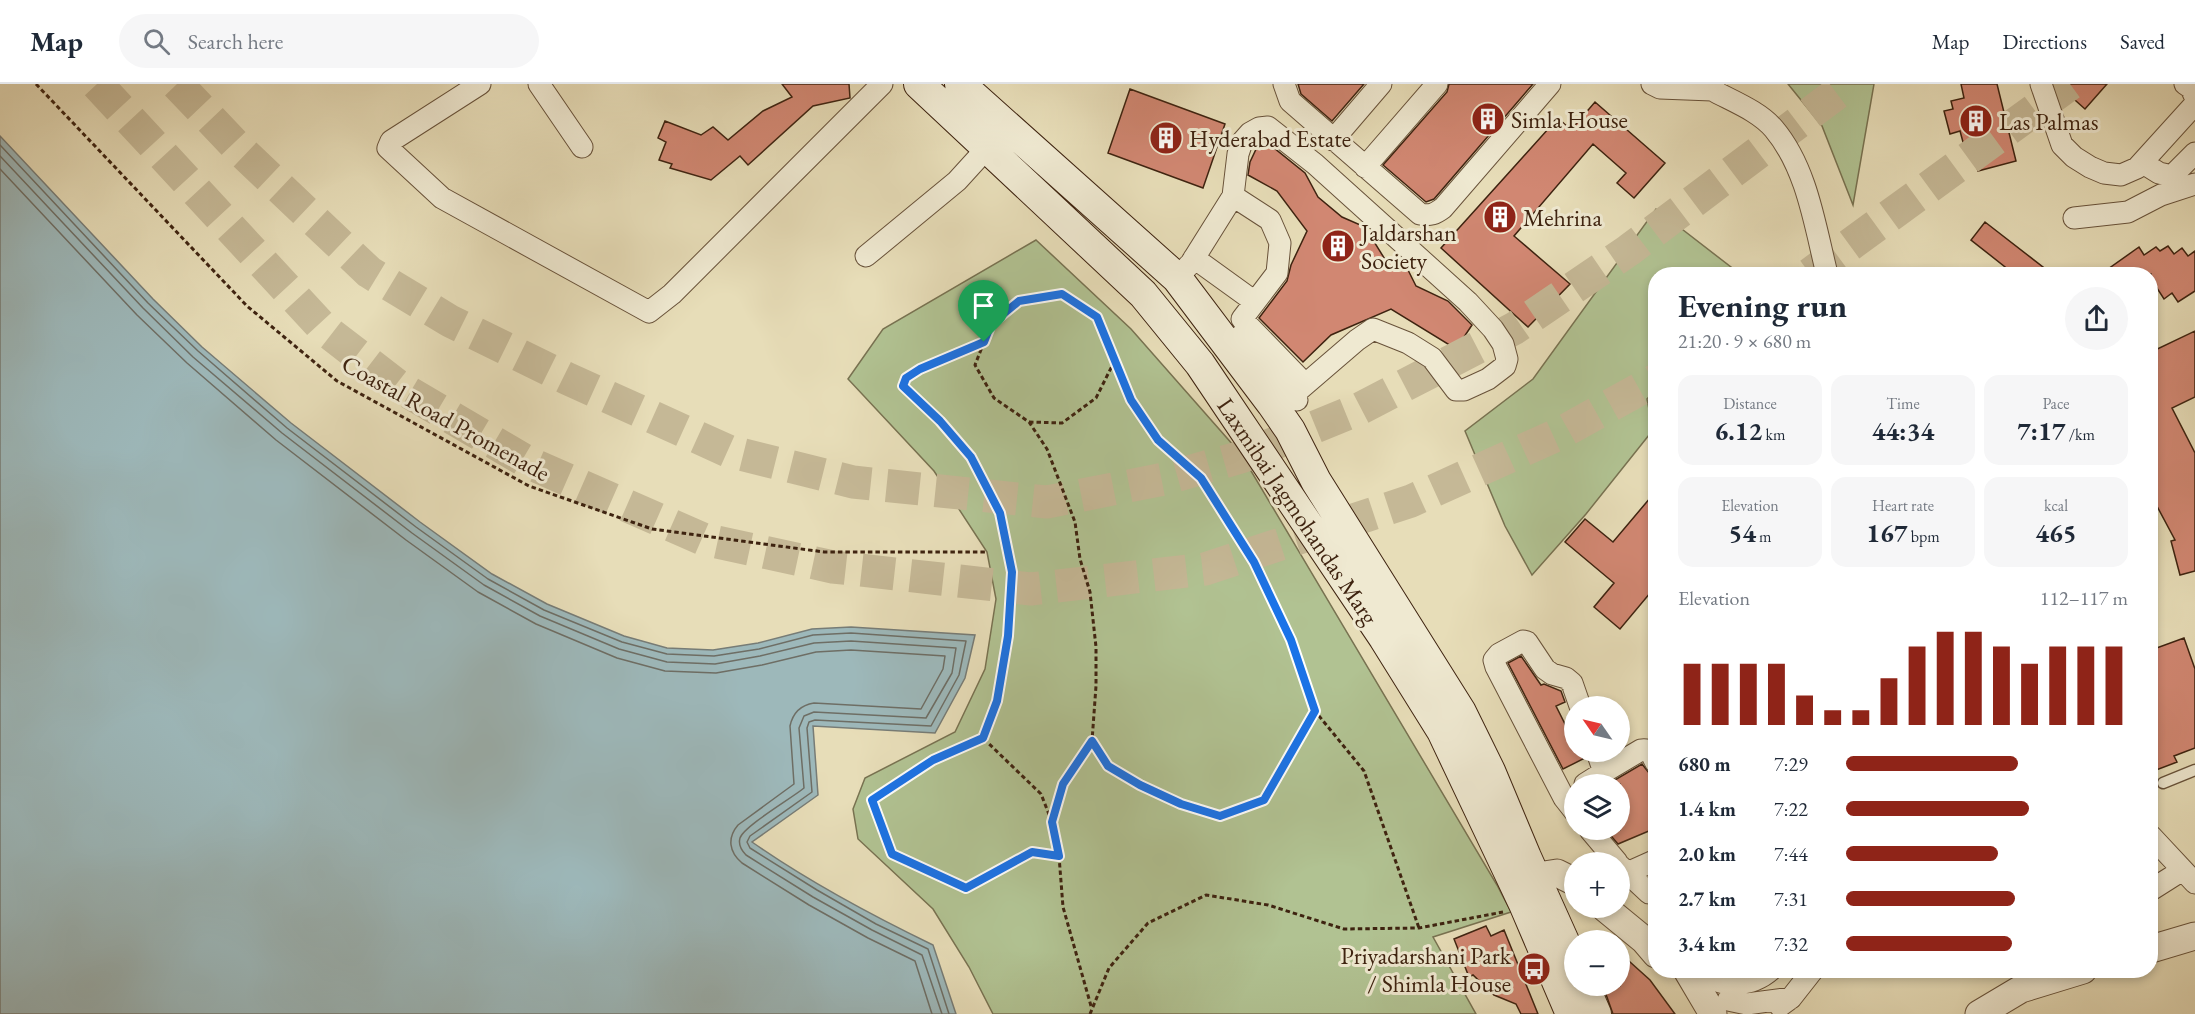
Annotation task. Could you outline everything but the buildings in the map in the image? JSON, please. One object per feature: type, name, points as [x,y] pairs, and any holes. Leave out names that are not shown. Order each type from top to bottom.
[{"type":"main road","name":"Laxmibai Jagmohandas Marg","points":[[919,84],[974,116],[1187,278],[1290,430],[1321,490],[1461,712],[1490,771],[1526,890],[1571,1014]]},
{"type":"main road","name":"Laxmibai Jagmohandas Marg","points":[[960,84],[987,148],[1143,294],[1200,364],[1384,638],[1442,731],[1526,890],[1564,949]]},
{"type":"main road","points":[[1588,996],[1596,1014]]},
{"type":"street","points":[[480,84],[391,141],[388,148],[442,198],[649,312],[672,294],[882,84]]},
{"type":"street","points":[[539,84],[582,147]]},
{"type":"street","points":[[1284,84],[1290,101],[1420,214],[1428,216],[1443,208],[1550,84]]},
{"type":"street","points":[[1333,140],[1381,84]]},
{"type":"street","points":[[1365,167],[1437,84]]},
{"type":"street","points":[[1652,84],[1660,88],[1713,87],[1773,128],[1793,158],[1809,200],[1825,267]]},
{"type":"street","points":[[2040,84],[2062,145],[2074,158],[2104,173],[2121,175],[2138,168],[2194,106],[2191,88],[2185,84]]},
{"type":"street","points":[[1187,278],[1233,196],[1238,154],[1242,142],[1258,128],[1268,127],[1316,164],[1468,302],[1493,329],[1503,344],[1508,359],[1505,366],[1488,379],[1464,390],[1456,390],[1432,358],[1408,343],[1373,329],[1356,340],[1298,393]]},
{"type":"street","points":[[866,256],[957,181],[987,148]]},
{"type":"street","points":[[2143,162],[2159,172],[2172,176],[2195,153]]},
{"type":"street","points":[[2074,218],[2128,212],[2161,195],[2195,184]]},
{"type":"street","points":[[1233,196],[1270,220],[1280,243],[1277,273],[1242,319],[1298,393]]},
{"type":"street","points":[[1187,278],[1255,302]]},
{"type":"street","points":[[1187,278],[1298,393]]},
{"type":"street","points":[[1564,788],[1494,660],[1498,654],[1523,641],[1527,642],[1545,669],[1572,683],[1577,696]]},
{"type":"street","points":[[1601,774],[1645,749],[1648,750]]},
{"type":"street","points":[[1600,762],[1604,772]]},
{"type":"street","points":[[1598,840],[1608,852]]},
{"type":"street","points":[[2158,844],[2188,877],[2158,888]]},
{"type":"street","points":[[1630,865],[1648,862]]},
{"type":"street","points":[[1526,890],[1557,873],[1564,876]]},
{"type":"street","points":[[1630,875],[1648,891]]},
{"type":"street","points":[[1630,915],[1648,935]]},
{"type":"street","points":[[1620,918],[1648,936]]},
{"type":"street","points":[[2158,948],[2195,936]]},
{"type":"street","points":[[1675,978],[1695,1014]]},
{"type":"street","points":[[1699,978],[1733,1001],[1791,998]]},
{"type":"street","points":[[1713,978],[1727,984],[1733,1001]]},
{"type":"street","points":[[1733,1001],[1762,978]]},
{"type":"street","points":[[1770,1014],[1791,998],[1806,978]]},
{"type":"street","points":[[1979,1014],[2020,985],[2049,978]]},
{"type":"lane","points":[[2163,783],[2195,770]]},
{"type":"path","name":"Coastal Road Promenade","points":[[36,84],[247,306],[337,381],[529,486],[652,529],[824,552],[987,552]]},
{"type":"path","points":[[1052,822],[1063,784],[1092,741],[1096,657],[1090,592],[1080,559],[1075,522],[1047,449],[1029,422],[994,398],[975,365],[991,324],[1019,301],[1062,294],[1097,317],[1131,400],[1158,440],[1201,478],[1254,562],[1291,640],[1315,711],[1364,771],[1419,928]]},
{"type":"path","points":[[984,342],[920,369],[906,378],[903,386],[940,421],[971,457],[1000,513],[1012,572],[1008,636],[997,701],[983,738],[933,760],[872,800],[892,854],[966,888],[1032,852],[1059,856]]},
{"type":"path","points":[[1029,422],[1062,423],[1096,398],[1114,362]]},
{"type":"path","points":[[1092,741],[1108,766],[1140,785],[1181,804],[1220,816],[1264,800],[1315,711]]},
{"type":"path","points":[[983,738],[1041,794],[1052,822],[1059,856],[1063,908],[1091,1007]]},
{"type":"path","points":[[1090,1014],[1109,968],[1148,923],[1206,895],[1268,905],[1344,929],[1419,928],[1496,914],[1526,890]]},
{"type":"green space","points":[[1788,84],[1874,84],[1853,205],[1822,126]]},
{"type":"green space","points":[[1656,209],[1731,267],[1648,267],[1648,436],[1586,514],[1532,575],[1505,526],[1465,431],[1533,379]]},
{"type":"green space","points":[[1036,240],[1131,329],[1241,454],[1497,885],[1511,912],[1433,937],[1476,1014],[993,1014],[969,967],[933,909],[858,839],[853,809],[865,778],[955,732],[985,669],[996,599],[987,552],[934,471],[848,379],[883,329]]},
{"type":"water","points":[[0,136],[153,299],[202,347],[291,423],[420,522],[492,574],[547,604],[624,636],[667,648],[713,650],[758,643],[812,629],[851,627],[975,635],[965,678],[935,733],[813,726],[818,795],[752,842],[841,897],[933,945],[956,1014],[0,1014]]},
{"type":"tunnel","points":[[97,84],[324,329],[398,386],[529,463],[703,539],[833,567],[1031,589],[1205,569],[1411,501],[1559,434],[1648,384]]},
{"type":"tunnel","points":[[177,84],[237,147],[369,272],[450,321],[566,378],[728,451],[853,482],[1047,502],[1164,479],[1241,457],[1359,409],[1515,328],[1629,250],[1849,84]]},
{"type":"tunnel","points":[[1820,267],[2070,84]]},
{"type":"place","name":"Simla House","points":[[1488,119]]},
{"type":"place","name":"Las Palmas","points":[[1976,121]]},
{"type":"place","name":"Hyderabad Estate","points":[[1166,138]]},
{"type":"place","name":"Mehrina","points":[[1500,217]]},
{"type":"place","name":"Jaldarshan Society","points":[[1338,246]]},
{"type":"place","name":"Priyadarshani Park / Shimla House","points":[[1534,969]]},
{"type":"route","points":[[1062,294],[1097,317],[1131,400],[1158,440],[1201,478],[1254,562],[1291,640],[1315,711],[1264,800],[1220,816],[1181,804],[1140,785],[1108,766],[1092,741],[1063,784],[1052,822],[1059,856],[1032,852],[966,888],[892,854],[872,800],[933,760],[983,738],[997,701],[1008,636],[1012,572],[1000,513],[971,457],[940,421],[903,386],[906,378],[920,369],[984,342],[991,324],[1019,301],[1062,294]]}]
